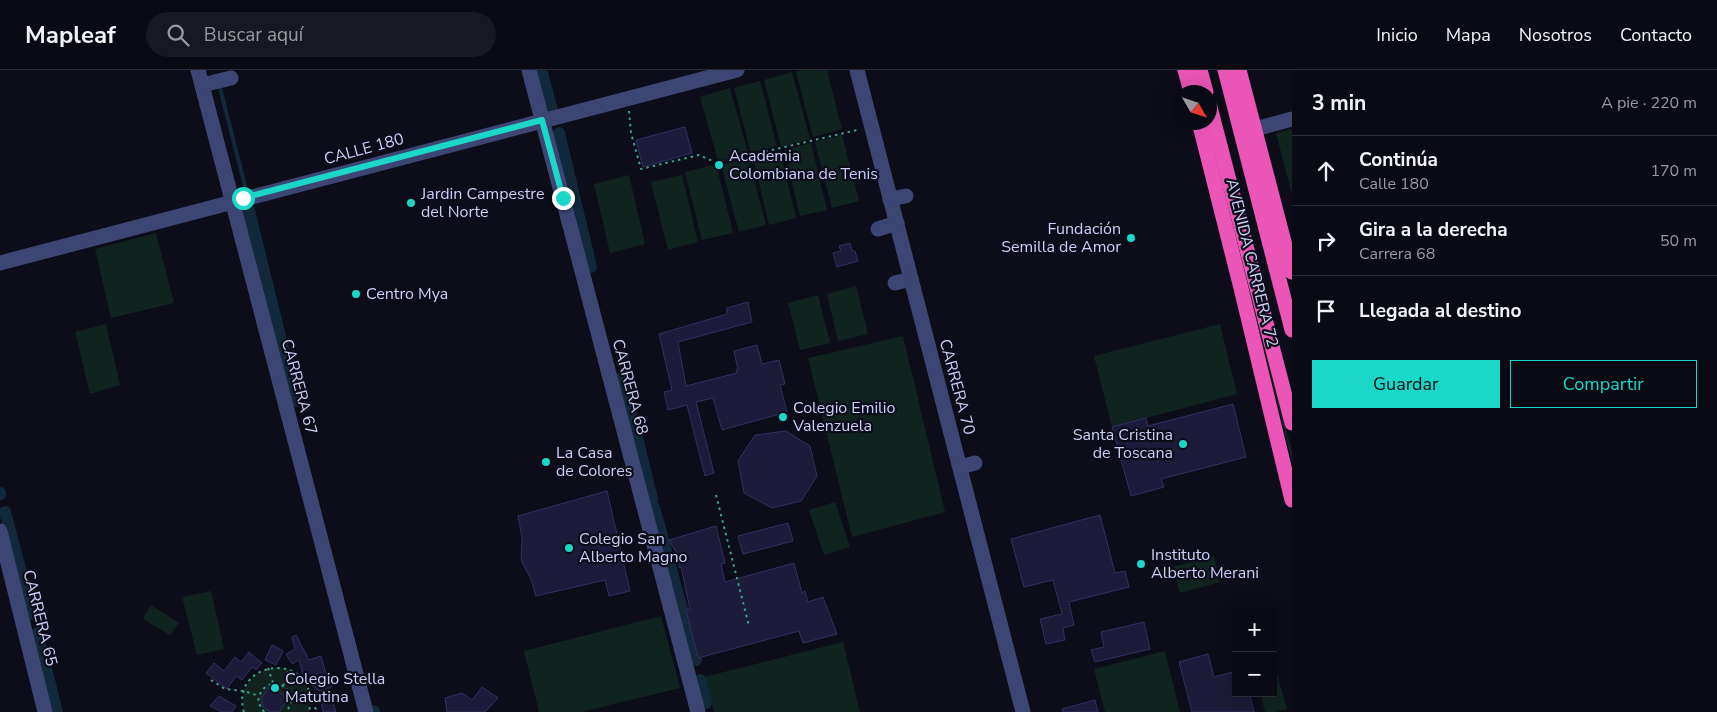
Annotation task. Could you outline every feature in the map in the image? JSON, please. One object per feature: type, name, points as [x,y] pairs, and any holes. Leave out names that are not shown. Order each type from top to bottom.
[{"type":"highway","points":[[1185,70],[1189,85]]},
{"type":"highway","points":[[1200,70],[1204,85]]},
{"type":"highway","name":"AVENIDA CARRERA 72","points":[[1225,70],[1292,330]]},
{"type":"highway","points":[[1239,70],[1292,272]]},
{"type":"highway","name":"AVENIDA CARRERA 72","points":[[1201,130],[1292,500]]},
{"type":"highway","name":"AVENIDA CARRERA 72","points":[[1216,130],[1292,423]]},
{"type":"street","name":"CARRERA 67","points":[[198,70],[204,85],[232,201],[366,712]]},
{"type":"street","name":"CARRERA 68","points":[[529,70],[542,120],[557,199],[601,373],[698,712]]},
{"type":"street","name":"CALLE 180","points":[[0,263],[232,201],[331,169],[542,120],[737,70]]},
{"type":"street","name":"CARRERA 70","points":[[857,70],[911,279],[931,329],[960,468],[1023,712]]},
{"type":"street","points":[[204,85],[231,78]]},
{"type":"street","points":[[1255,129],[1292,119]]},
{"type":"street","points":[[890,200],[906,196]]},
{"type":"street","points":[[878,229],[897,223]]},
{"type":"street","points":[[895,283],[911,279]]},
{"type":"street","points":[[960,468],[975,463]]},
{"type":"street","name":"CARRERA 65","points":[[0,531],[45,712]]},
{"type":"path","points":[[628,98],[631,133],[641,169],[699,155],[717,163],[857,130]]},
{"type":"path","points":[[716,495],[749,626]]},
{"type":"path","points":[[244,712],[241,704],[248,681],[256,673],[268,668],[277,667],[289,669],[304,681],[309,691],[311,702],[309,712]]},
{"type":"path","points":[[268,668],[273,684]]},
{"type":"path","points":[[283,686],[289,669]]},
{"type":"path","points":[[211,680],[225,690],[244,691],[259,696]]},
{"type":"path","points":[[264,712],[258,702],[259,696],[265,687],[273,684],[283,686],[291,696],[290,707],[286,712]]},
{"type":"path","points":[[311,702],[318,712]]},
{"type":"path","points":[[256,712],[261,709]]},
{"type":"green space","points":[[803,70],[827,70],[842,129],[813,137],[796,72]]},
{"type":"green space","points":[[792,72],[810,139],[781,147],[764,80]]},
{"type":"green space","points":[[760,81],[777,146],[751,153],[734,88]]},
{"type":"green space","points":[[730,88],[748,153],[718,161],[700,97]]},
{"type":"green space","points":[[1292,129],[1292,195],[1276,133]]},
{"type":"green space","points":[[842,135],[859,201],[832,208],[815,142]]},
{"type":"green space","points":[[811,143],[827,210],[800,216],[784,150]]},
{"type":"green space","points":[[780,151],[796,218],[769,225],[753,157]]},
{"type":"green space","points":[[748,158],[766,225],[739,232],[721,165]]},
{"type":"green space","points":[[716,164],[733,233],[702,240],[685,172]]},
{"type":"green space","points":[[629,175],[645,244],[610,253],[594,184]]},
{"type":"green space","points":[[682,175],[698,242],[668,250],[651,182]]},
{"type":"green space","points":[[156,233],[174,303],[111,318],[95,249]]},
{"type":"green space","points":[[1241,248],[1292,452],[1292,462],[1239,249]]},
{"type":"green space","points":[[856,286],[868,334],[838,341],[827,294]]},
{"type":"green space","points":[[818,295],[830,343],[800,350],[788,303]]},
{"type":"green space","points":[[106,324],[120,385],[90,394],[75,332]]},
{"type":"green space","points":[[1220,324],[1237,394],[1112,427],[1094,356]]},
{"type":"green space","points":[[903,336],[945,512],[852,537],[808,358]]},
{"type":"green space","points":[[835,502],[850,547],[824,555],[809,510]]},
{"type":"green space","points":[[1214,556],[1220,582],[1180,593],[1173,567]]},
{"type":"green space","points":[[211,591],[224,649],[197,655],[182,597]]},
{"type":"green space","points":[[151,605],[179,623],[170,635],[143,619]]},
{"type":"green space","points":[[661,616],[680,688],[581,712],[539,712],[524,651]]},
{"type":"green space","points":[[843,642],[860,712],[714,712],[704,677]]},
{"type":"green space","points":[[1165,651],[1180,712],[1105,712],[1094,669]]},
{"type":"green space","points":[[277,667],[294,672],[300,676],[309,695],[309,712],[244,712],[243,695],[249,681],[261,672]]},
{"type":"green space","points":[[1277,674],[1287,709],[1265,712],[1261,697],[1277,697]]},
{"type":"building","points":[[685,127],[692,153],[643,167],[636,140]]},
{"type":"building","points":[[850,243],[858,261],[837,267],[833,253],[841,251],[839,246]]},
{"type":"building","points":[[748,302],[752,322],[678,342],[686,386],[737,373],[734,351],[757,345],[762,364],[779,360],[785,384],[780,385],[787,412],[722,430],[713,398],[696,402],[714,473],[705,476],[687,405],[668,410],[664,392],[672,390],[659,334],[727,314],[727,308]]},
{"type":"building","name":"Santa Cristina de Toscana","points":[[1233,404],[1246,457],[1161,479],[1164,487],[1131,496],[1112,427],[1146,418],[1148,426]]},
{"type":"building","points":[[786,431],[810,446],[817,476],[801,501],[772,508],[744,493],[738,461],[755,435]]},
{"type":"building","points":[[607,491],[630,591],[609,596],[605,580],[536,596],[531,579],[521,560],[522,538],[518,516]]},
{"type":"building","points":[[1100,515],[1115,573],[1125,571],[1129,587],[1069,602],[1074,625],[1063,628],[1065,640],[1046,644],[1040,619],[1062,614],[1053,580],[1024,587],[1011,539]]},
{"type":"building","points":[[788,523],[793,541],[743,554],[738,536]]},
{"type":"building","points":[[716,526],[725,563],[721,564],[725,582],[794,563],[802,593],[805,591],[808,602],[823,597],[837,634],[803,643],[799,631],[698,658],[686,610],[690,609],[681,567],[679,568],[679,557],[669,540]]},
{"type":"building","points":[[1144,622],[1150,649],[1095,662],[1091,650],[1104,647],[1101,632]]},
{"type":"building","points":[[296,635],[309,660],[321,656],[328,681],[333,684],[325,695],[305,681],[299,660],[292,664],[286,654],[295,649],[292,637]]},
{"type":"building","points":[[272,645],[283,651],[276,665],[265,660]]},
{"type":"building","points":[[249,652],[262,663],[256,670],[252,667],[242,680],[236,676],[227,689],[206,673],[214,663],[224,671],[235,657],[241,662]]},
{"type":"building","points":[[1208,654],[1214,677],[1232,672],[1232,697],[1250,697],[1254,712],[1192,712],[1179,662]]},
{"type":"building","points":[[269,686],[288,698],[279,712],[271,712],[263,707],[261,699]]},
{"type":"building","points":[[482,687],[498,698],[485,712],[447,712],[445,698],[462,693],[472,700]]},
{"type":"building","points":[[219,696],[236,706],[232,712],[222,712],[210,706]]},
{"type":"building","points":[[332,699],[336,712],[323,712],[321,703]]},
{"type":"building","points":[[1095,700],[1098,712],[1063,712],[1062,709]]},
{"type":"waterway","points":[[541,70],[552,110]]},
{"type":"waterway","points":[[219,84],[245,186]]},
{"type":"waterway","points":[[559,133],[591,267]]},
{"type":"waterway","points":[[249,211],[296,401]]},
{"type":"waterway","points":[[622,377],[652,499]]},
{"type":"waterway","points":[[654,507],[696,660]]},
{"type":"waterway","points":[[5,512],[32,614]]},
{"type":"waterway","points":[[37,633],[57,712]]},
{"type":"waterway","points":[[700,680],[706,703]]},
{"type":"place","name":"Academia Colombiana de Tenis","points":[[719,165]]},
{"type":"place","name":"Jardin Campestre del Norte","points":[[411,203]]},
{"type":"place","name":"Fundación Semilla de Amor","points":[[1131,238]]},
{"type":"place","name":"Centro Mya","points":[[356,294]]},
{"type":"place","name":"Colegio Emilio Valenzuela","points":[[783,417]]},
{"type":"place","name":"Santa Cristina de Toscana","points":[[1183,444]]},
{"type":"place","name":"La Casa de Colores","points":[[546,462]]},
{"type":"place","name":"Colegio San Alberto Magno","points":[[569,548]]},
{"type":"place","name":"Instituto Alberto Merani","points":[[1141,564]]},
{"type":"place","name":"Colegio Stella Matutina","points":[[275,688]]},
{"type":"route","points":[[243,198],[542,120],[563,198]]}]
